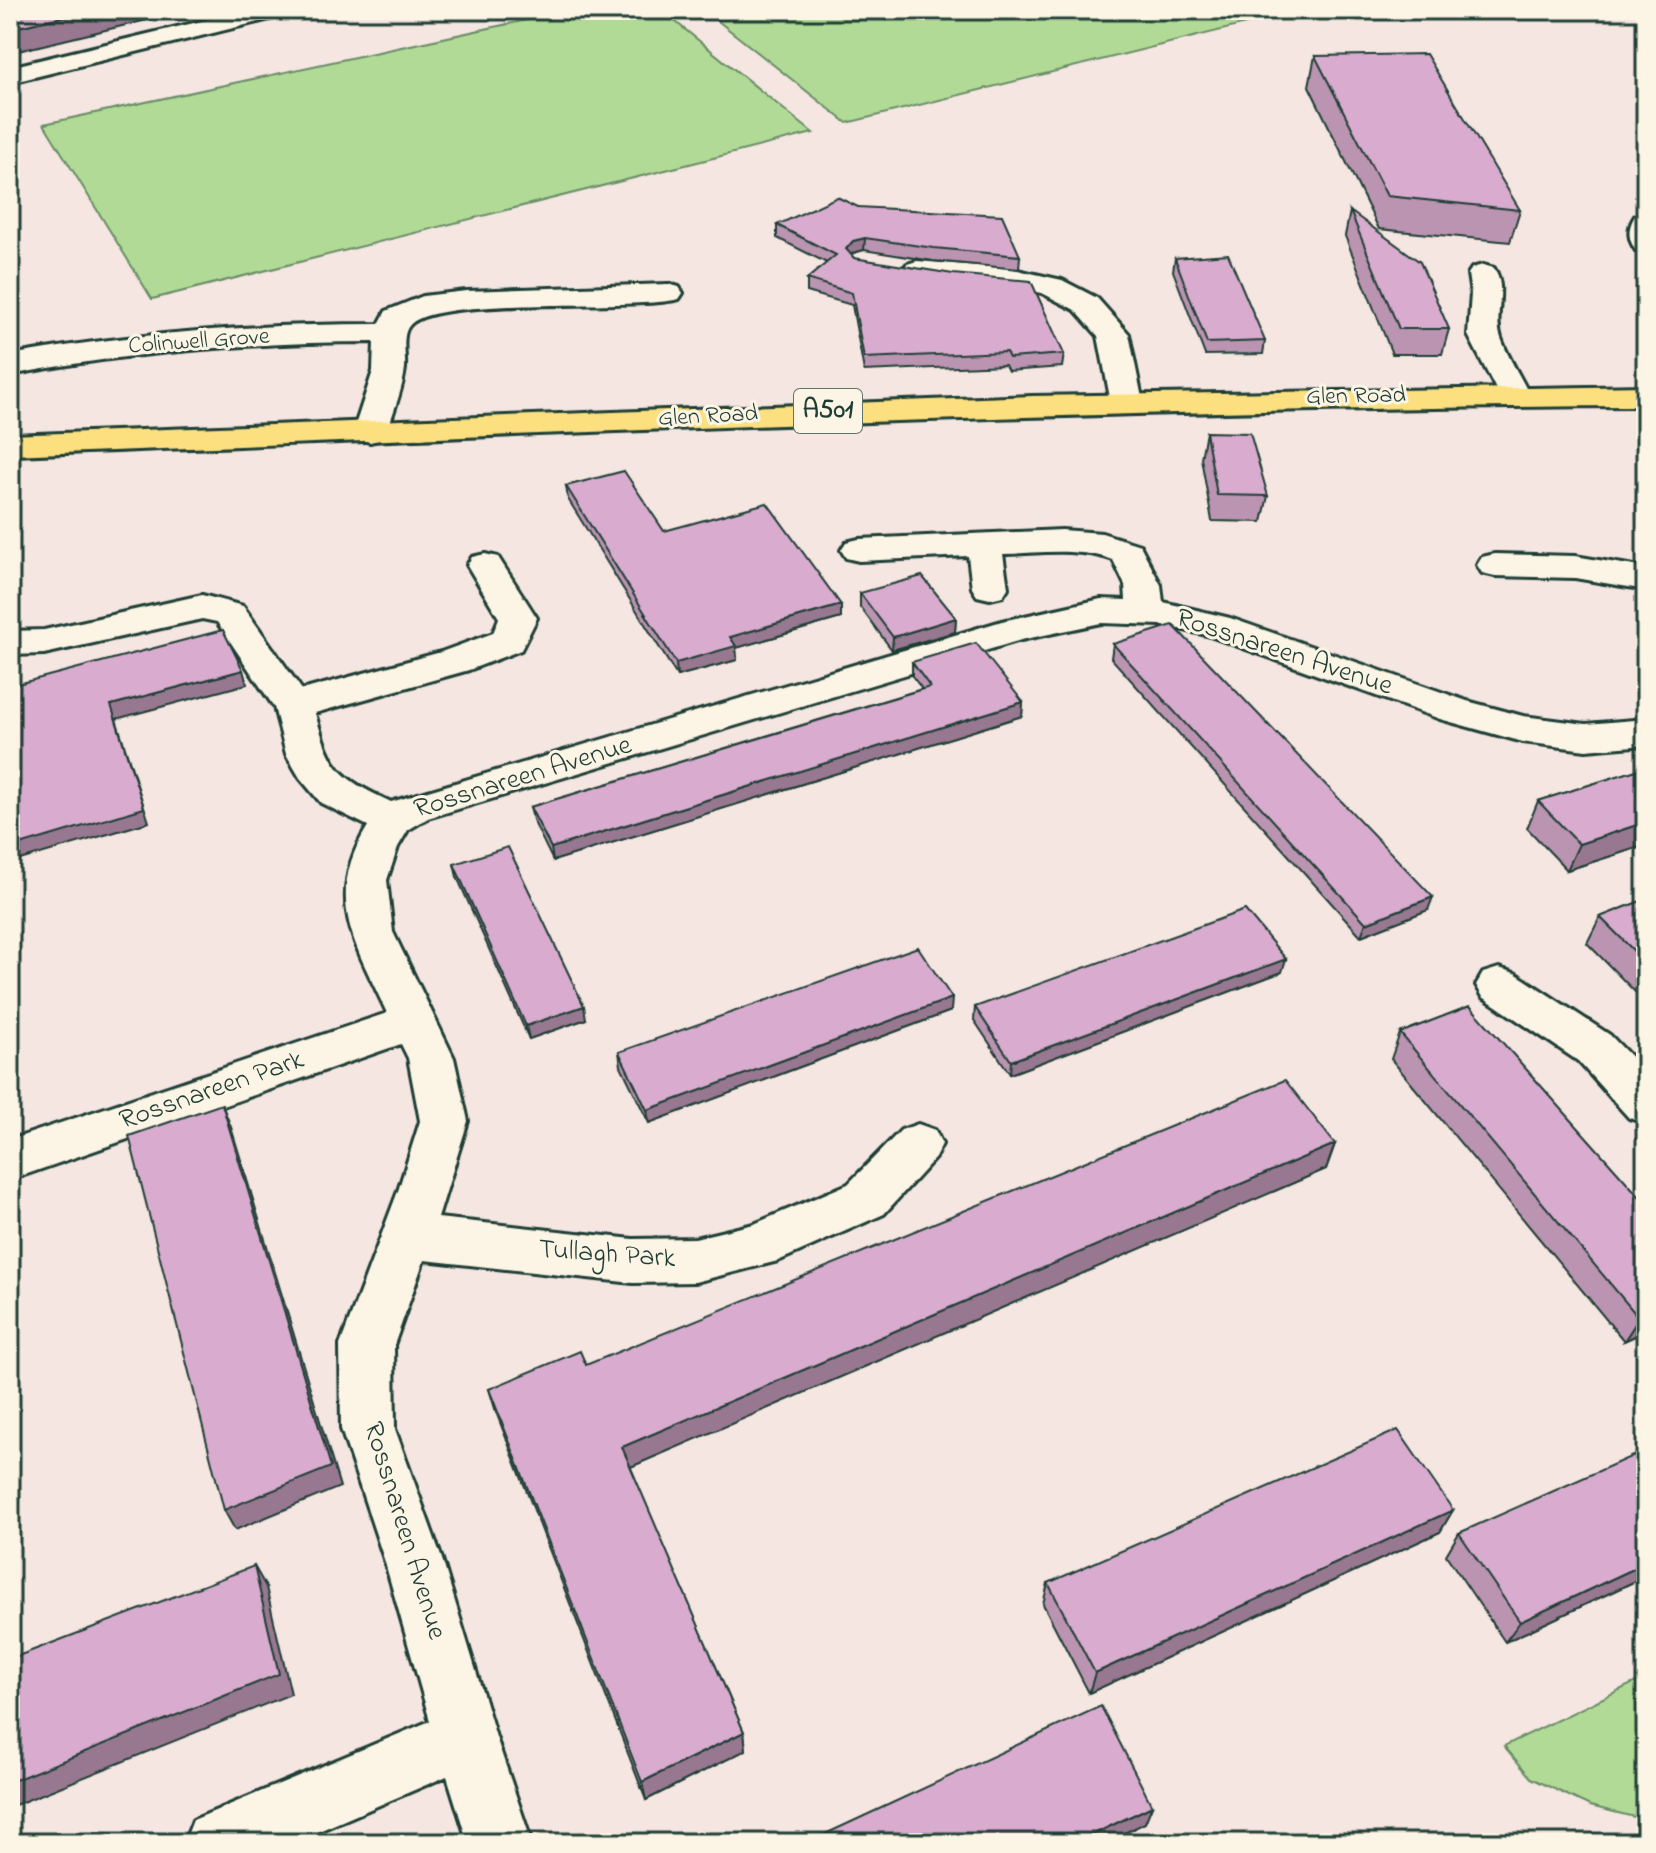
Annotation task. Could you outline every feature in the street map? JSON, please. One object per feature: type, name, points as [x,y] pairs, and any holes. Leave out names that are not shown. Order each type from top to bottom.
[{"type":"main road","name":"Glen Road","points":[[10,445],[833,411],[1338,396],[1646,396]]},
{"type":"street","points":[[10,75],[278,10]]},
{"type":"street","points":[[893,267],[953,275],[1013,278],[1051,286],[1086,304],[1113,334],[1127,403]]},
{"type":"street","points":[[1483,274],[1486,294],[1484,335],[1514,396]]},
{"type":"street","points":[[370,432],[389,371],[390,333],[397,318],[423,305],[466,300],[668,293]]},
{"type":"street","name":"Colinwell Grove","points":[[10,365],[76,352],[167,342],[390,333]]},
{"type":"street","points":[[859,550],[984,544],[1102,544],[1127,553],[1143,585],[1146,613]]},
{"type":"street","points":[[984,544],[990,588]]},
{"type":"street","points":[[293,706],[455,661],[508,641],[518,618],[485,565]]},
{"type":"street","points":[[1495,565],[1575,567],[1646,579]]},
{"type":"street","points":[[10,643],[44,642],[202,607],[230,614],[293,706],[306,754],[314,768],[336,793],[393,820]]},
{"type":"street","name":"Rossnareen Avenue","points":[[500,1843],[465,1737],[413,1559],[368,1429],[367,1345],[444,1121],[431,1058],[371,932],[366,880],[377,846],[393,820],[413,808],[1015,629],[1101,611],[1161,613],[1217,626],[1454,710],[1523,729],[1586,737],[1646,732]]},
{"type":"street","points":[[1499,985],[1594,1048],[1646,1104]]},
{"type":"street","name":"Rossnareen Park","points":[[10,1160],[413,1022]]},
{"type":"street","name":"Tullagh Park","points":[[406,1236],[633,1261],[695,1260],[760,1245],[866,1199],[918,1144]]},
{"type":"street","points":[[216,1843],[465,1737]]},
{"type":"green space","points":[[573,10],[661,10],[813,133],[152,299],[44,124]]},
{"type":"green space","points":[[704,10],[1302,10],[847,123]]},
{"type":"green space","points":[[1646,1677],[1646,1820],[1590,1806],[1531,1778],[1504,1746]]},
{"type":"building","points":[[10,10],[90,10],[10,29]]},
{"type":"building","points":[[1426,54],[1520,210],[1387,196],[1315,56]]},
{"type":"building","points":[[837,197],[858,207],[1002,215],[1020,256],[865,238],[853,241],[846,249],[854,258],[953,274],[1031,281],[1064,354],[1009,358],[1006,352],[864,358],[852,293],[807,279],[836,255],[777,225]]},
{"type":"building","points":[[1350,211],[1420,262],[1449,329],[1399,329]]},
{"type":"building","points":[[1228,254],[1265,341],[1207,343],[1175,258]]},
{"type":"building","points":[[1206,432],[1250,433],[1268,496],[1217,495]]},
{"type":"building","points":[[624,471],[664,531],[767,503],[841,605],[730,637],[736,646],[676,663],[566,486]]},
{"type":"building","points":[[922,576],[956,618],[893,637],[860,593]]},
{"type":"building","points":[[1173,625],[1433,897],[1366,923],[1113,644]]},
{"type":"building","points":[[223,630],[243,670],[111,705],[144,808],[10,848],[10,686]]},
{"type":"building","points":[[976,643],[1023,702],[551,848],[530,807],[930,687],[912,662]]},
{"type":"building","points":[[1646,767],[1646,822],[1579,844],[1538,801]]},
{"type":"building","points":[[508,847],[584,1006],[526,1026],[454,864]]},
{"type":"building","points":[[1646,899],[1646,963],[1600,917]]},
{"type":"building","points":[[1245,910],[1286,959],[1011,1061],[975,1007]]},
{"type":"building","points":[[918,947],[952,998],[647,1110],[619,1052]]},
{"type":"building","points":[[1470,1006],[1646,1204],[1646,1315],[1639,1318],[1400,1033]]},
{"type":"building","points":[[1285,1080],[1335,1144],[622,1447],[744,1732],[642,1782],[489,1389],[580,1351],[586,1365]]},
{"type":"building","points":[[222,1104],[331,1467],[224,1510],[129,1136]]},
{"type":"building","points":[[1398,1430],[1453,1510],[1095,1673],[1048,1583]]},
{"type":"building","points":[[1646,1450],[1646,1563],[1520,1622],[1459,1533]]},
{"type":"building","points":[[254,1566],[279,1674],[10,1782],[10,1659]]},
{"type":"building","points":[[1101,1706],[1152,1806],[1075,1843],[806,1843]]}]
